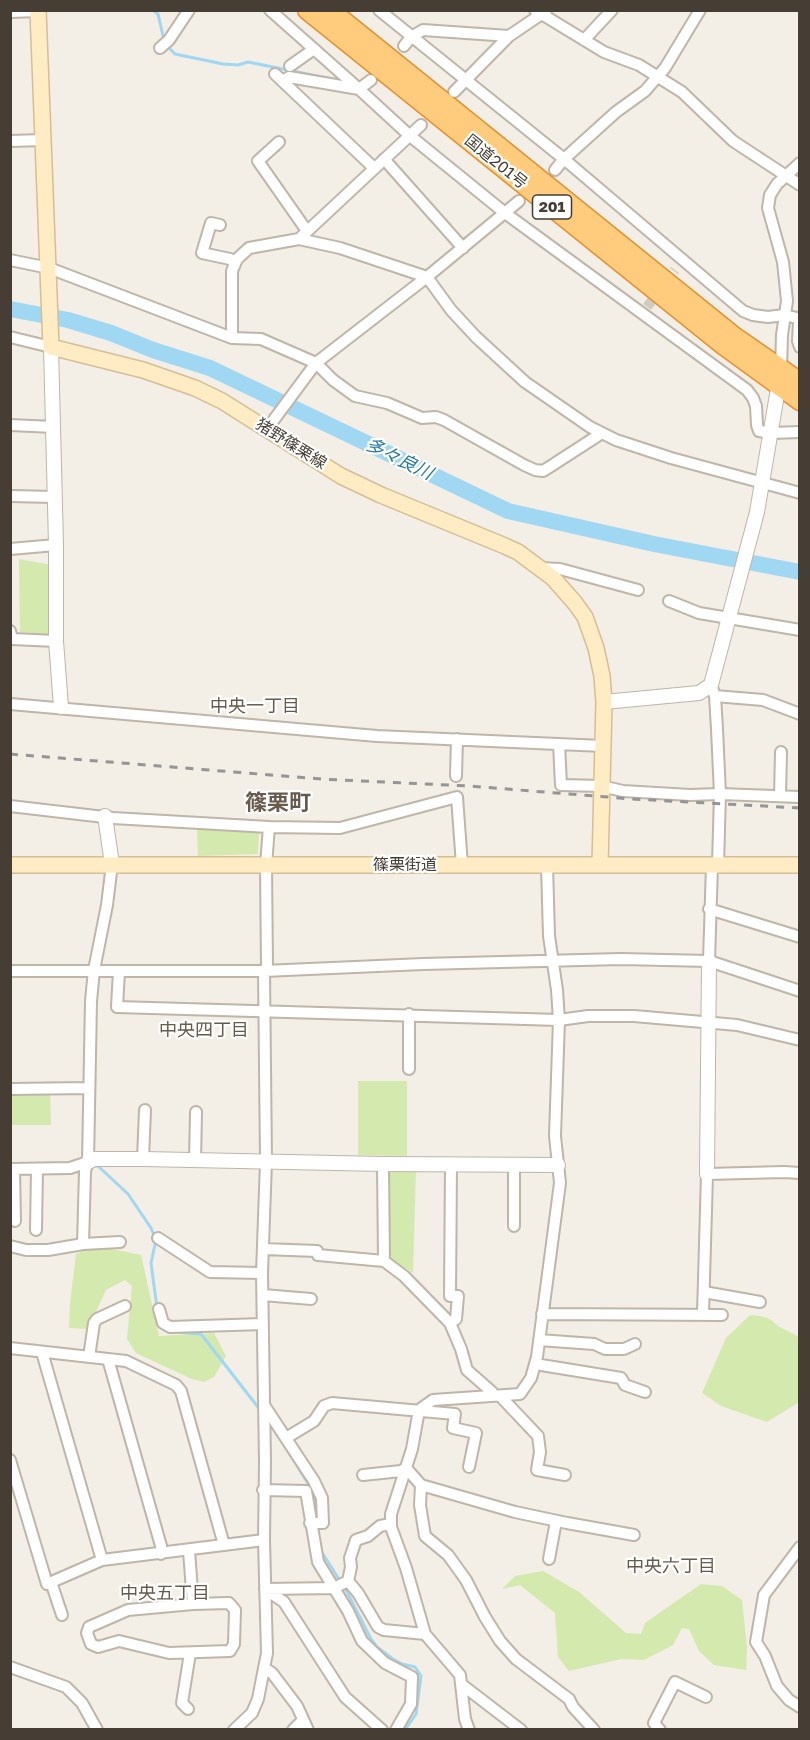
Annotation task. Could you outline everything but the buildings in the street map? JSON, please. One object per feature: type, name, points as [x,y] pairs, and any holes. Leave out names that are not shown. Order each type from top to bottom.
[{"type":"highway","name":"国道201号","points":[[307,10],[637,277],[780,378],[800,382]]},
{"type":"highway","name":"国道201号","points":[[330,10],[735,337],[780,378],[800,400]]},
{"type":"main road","points":[[38,11],[51,344]]},
{"type":"main road","name":"猪野篠栗線","points":[[51,344],[172,379],[222,401],[270,426],[341,476],[505,546],[540,568],[564,590],[585,617],[596,648],[604,702],[600,865]]},
{"type":"main road","name":"篠栗街道","points":[[10,866],[112,864],[800,865]]},
{"type":"street","points":[[160,48],[169,40],[189,10]]},
{"type":"street","points":[[270,10],[409,135],[505,213],[644,310],[747,390],[756,406],[759,431],[800,432]]},
{"type":"street","points":[[379,10],[408,42],[465,80],[564,159],[743,311],[768,317],[784,315],[796,318],[799,322],[800,347]]},
{"type":"street","points":[[584,40],[612,10]]},
{"type":"street","points":[[555,170],[616,112],[645,91],[657,77],[700,10]]},
{"type":"street","points":[[10,12],[38,11]]},
{"type":"street","points":[[454,92],[510,36],[541,12],[604,52],[639,65],[682,92],[733,141],[800,184]]},
{"type":"street","points":[[408,42],[423,30],[510,36]]},
{"type":"street","points":[[290,66],[314,50]]},
{"type":"street","points":[[371,80],[359,89],[289,76],[279,77],[374,168]]},
{"type":"street","points":[[299,239],[421,125]]},
{"type":"street","points":[[10,141],[43,140]]},
{"type":"street","points":[[279,142],[258,161],[308,231]]},
{"type":"street","points":[[384,159],[463,248]]},
{"type":"street","points":[[703,1314],[707,1174],[709,909],[720,794],[713,691],[728,617],[749,542],[762,483],[780,378],[782,335],[787,301],[783,262],[768,208],[770,195],[777,184],[800,163]]},
{"type":"street","points":[[270,426],[316,363],[427,277],[519,201]]},
{"type":"street","points":[[220,225],[211,223],[202,253],[230,259],[235,263]]},
{"type":"street","points":[[232,338],[232,271],[235,263],[249,248],[299,239],[340,248],[427,277],[476,337],[525,382],[569,414],[602,433],[616,440],[672,458],[800,493]]},
{"type":"street","points":[[10,260],[49,270],[232,338],[261,339],[316,363],[333,380],[355,396],[387,403],[422,418],[436,417],[444,420],[535,470],[543,471],[602,433]]},
{"type":"street","points":[[675,270],[683,261]]},
{"type":"street","points":[[10,337],[51,344],[56,497],[56,641],[61,707]]},
{"type":"street","points":[[10,425],[54,427]]},
{"type":"street","points":[[10,496],[56,497]]},
{"type":"street","points":[[10,549],[56,545]]},
{"type":"street","points":[[540,568],[560,569],[638,590]]},
{"type":"street","points":[[669,601],[699,614],[800,630]]},
{"type":"street","points":[[10,631],[12,639],[56,641]]},
{"type":"street","points":[[604,702],[713,691],[763,700],[800,714]]},
{"type":"street","points":[[10,704],[377,735],[603,746]]},
{"type":"street","points":[[456,776],[457,739]]},
{"type":"street","points":[[559,744],[561,785],[601,786],[623,791],[690,795],[800,797]]},
{"type":"street","points":[[780,796],[781,752]]},
{"type":"street","points":[[10,806],[105,816],[269,827],[340,828],[457,797],[462,865]]},
{"type":"street","points":[[83,1244],[85,1172],[88,1162],[91,1001],[112,864],[105,816]]},
{"type":"street","points":[[234,1730],[252,1713],[258,1699],[266,1669],[267,1653],[263,1490],[265,1462],[262,1273],[266,1162],[264,971],[267,967],[266,865],[269,827]]},
{"type":"street","points":[[469,1730],[465,1719],[460,1675],[425,1634],[391,1524],[391,1514],[412,1449],[419,1410],[433,1400],[520,1394],[531,1378],[535,1364],[560,1183],[555,1136],[559,1020],[549,936],[548,866]]},
{"type":"street","points":[[709,909],[800,937]]},
{"type":"street","points":[[10,971],[264,971],[423,963],[621,959],[709,961],[800,991]]},
{"type":"street","points":[[118,971],[117,1007],[559,1020],[588,1016],[634,1016],[737,1025],[800,1040]]},
{"type":"street","points":[[409,1014],[410,1069]]},
{"type":"street","points":[[10,1089],[89,1088]]},
{"type":"street","points":[[143,1159],[145,1110]]},
{"type":"street","points":[[195,1161],[196,1112]]},
{"type":"street","points":[[15,1221],[12,1169],[70,1168],[94,1159],[558,1165]]},
{"type":"street","points":[[383,1164],[384,1261]]},
{"type":"street","points":[[450,1323],[456,1319],[458,1296],[450,1296],[452,1165]]},
{"type":"street","points":[[514,1165],[514,1226]]},
{"type":"street","points":[[36,1230],[37,1169]]},
{"type":"street","points":[[707,1174],[800,1173]]},
{"type":"street","points":[[158,1238],[210,1272],[262,1273]]},
{"type":"street","points":[[10,1246],[26,1250],[48,1250],[83,1244],[120,1242]]},
{"type":"street","points":[[263,1250],[317,1251],[318,1255],[384,1261],[404,1276],[450,1323],[467,1370],[497,1394],[538,1437],[540,1452],[537,1470],[565,1475]]},
{"type":"street","points":[[704,1292],[760,1302]]},
{"type":"street","points":[[263,1295],[310,1299]]},
{"type":"street","points":[[89,1357],[94,1323],[125,1306]]},
{"type":"street","points":[[159,1309],[163,1323],[170,1327],[263,1324]]},
{"type":"street","points":[[543,1314],[722,1315]]},
{"type":"street","points":[[539,1340],[594,1344],[605,1349],[624,1349],[635,1344]]},
{"type":"street","points":[[10,1348],[126,1361],[176,1384],[181,1391],[224,1545]]},
{"type":"street","points":[[42,1352],[102,1560]]},
{"type":"street","points":[[108,1359],[161,1546],[161,1554]]},
{"type":"street","points":[[535,1364],[621,1378],[625,1385],[645,1392]]},
{"type":"street","points":[[286,1438],[314,1421],[324,1406],[332,1403],[455,1414],[453,1428],[476,1433],[469,1467]]},
{"type":"street","points":[[264,1405],[314,1481],[322,1498],[324,1528],[310,1523]]},
{"type":"street","points":[[10,1460],[47,1584],[102,1560],[264,1540]]},
{"type":"street","points":[[363,1475],[401,1471],[406,1468]]},
{"type":"street","points":[[406,1468],[421,1485],[515,1512],[634,1534]]},
{"type":"street","points":[[421,1485],[420,1504],[425,1536],[448,1555],[466,1580],[495,1633],[516,1659],[569,1699],[573,1707],[594,1730]]},
{"type":"street","points":[[263,1490],[306,1491],[318,1562],[348,1611],[362,1641],[385,1663],[412,1677],[411,1704],[396,1730]]},
{"type":"street","points":[[549,1559],[556,1521]]},
{"type":"street","points":[[348,1581],[350,1558],[356,1540],[368,1536],[380,1526],[391,1524]]},
{"type":"street","points":[[800,1547],[764,1595],[756,1642],[765,1656],[777,1686],[789,1700],[800,1707]]},
{"type":"street","points":[[189,1551],[193,1604]]},
{"type":"street","points":[[266,1589],[334,1588],[348,1581]]},
{"type":"street","points":[[348,1581],[353,1584],[378,1626],[384,1630],[425,1634]]},
{"type":"street","points":[[51,1582],[62,1615]]},
{"type":"street","points":[[266,1589],[284,1602],[345,1697],[382,1730]]},
{"type":"street","points":[[229,1603],[236,1610],[234,1644],[230,1651],[169,1653],[119,1641],[98,1647],[92,1644],[87,1634],[89,1627],[128,1610],[193,1604],[229,1603]]},
{"type":"street","points":[[188,1709],[182,1703],[190,1653]]},
{"type":"street","points":[[10,1667],[66,1687],[81,1702],[97,1730]]},
{"type":"street","points":[[266,1669],[272,1672],[297,1706],[306,1725],[292,1730]]},
{"type":"street","points":[[660,1730],[654,1723],[675,1682],[705,1697]]},
{"type":"street","points":[[461,1684],[521,1730]]},
{"type":"green space","points":[[19,559],[52,565],[53,636],[20,632]]},
{"type":"green space","points":[[197,828],[259,831],[258,854],[198,856]]},
{"type":"green space","points":[[358,1081],[407,1081],[407,1156],[358,1155]]},
{"type":"green space","points":[[50,1091],[51,1125],[11,1125],[10,1092]]},
{"type":"green space","points":[[389,1168],[416,1168],[413,1273],[389,1257]]},
{"type":"green space","points":[[97,1246],[141,1255],[159,1336],[214,1333],[226,1356],[214,1377],[204,1382],[192,1379],[136,1353],[127,1339],[132,1286],[125,1280],[106,1290],[88,1329],[69,1328],[76,1254]]},
{"type":"green space","points":[[750,1315],[770,1319],[799,1337],[799,1402],[767,1422],[721,1406],[702,1393],[726,1338]]},
{"type":"green space","points":[[543,1571],[579,1592],[626,1633],[641,1634],[645,1623],[701,1584],[722,1586],[742,1600],[747,1647],[746,1670],[714,1665],[699,1651],[689,1629],[682,1628],[673,1645],[644,1660],[621,1659],[569,1671],[558,1657],[555,1613],[520,1585],[502,1589],[515,1576]]},
{"type":"waterway","points":[[153,10],[158,14],[163,36],[175,54],[223,64],[238,65],[248,62],[337,80]]},
{"type":"waterway","name":"多々良川","points":[[10,309],[68,320],[210,368],[508,511],[654,544],[800,572]]},
{"type":"waterway","points":[[92,1166],[98,1166],[128,1194],[151,1228],[156,1240],[151,1263],[157,1308]]},
{"type":"waterway","points":[[162,1328],[173,1332],[201,1334],[261,1411]]},
{"type":"waterway","points":[[269,1421],[309,1485],[316,1501],[316,1521]]},
{"type":"waterway","points":[[321,1551],[340,1581]]},
{"type":"waterway","points":[[344,1586],[377,1647],[402,1664],[415,1667],[421,1676],[416,1714],[405,1730]]},
{"type":"tunnel","points":[[647,307],[675,270]]},
{"type":"railway","points":[[10,754],[321,779],[469,786],[632,799],[800,808]]},
{"type":"district","name":"中央一丁目","points":[[255,706]]},
{"type":"district","name":"篠栗町","points":[[278,803]]},
{"type":"district","name":"中央四丁目","points":[[204,1030]]},
{"type":"district","name":"中央六丁目","points":[[671,1566]]},
{"type":"district","name":"中央五丁目","points":[[165,1593]]}]
